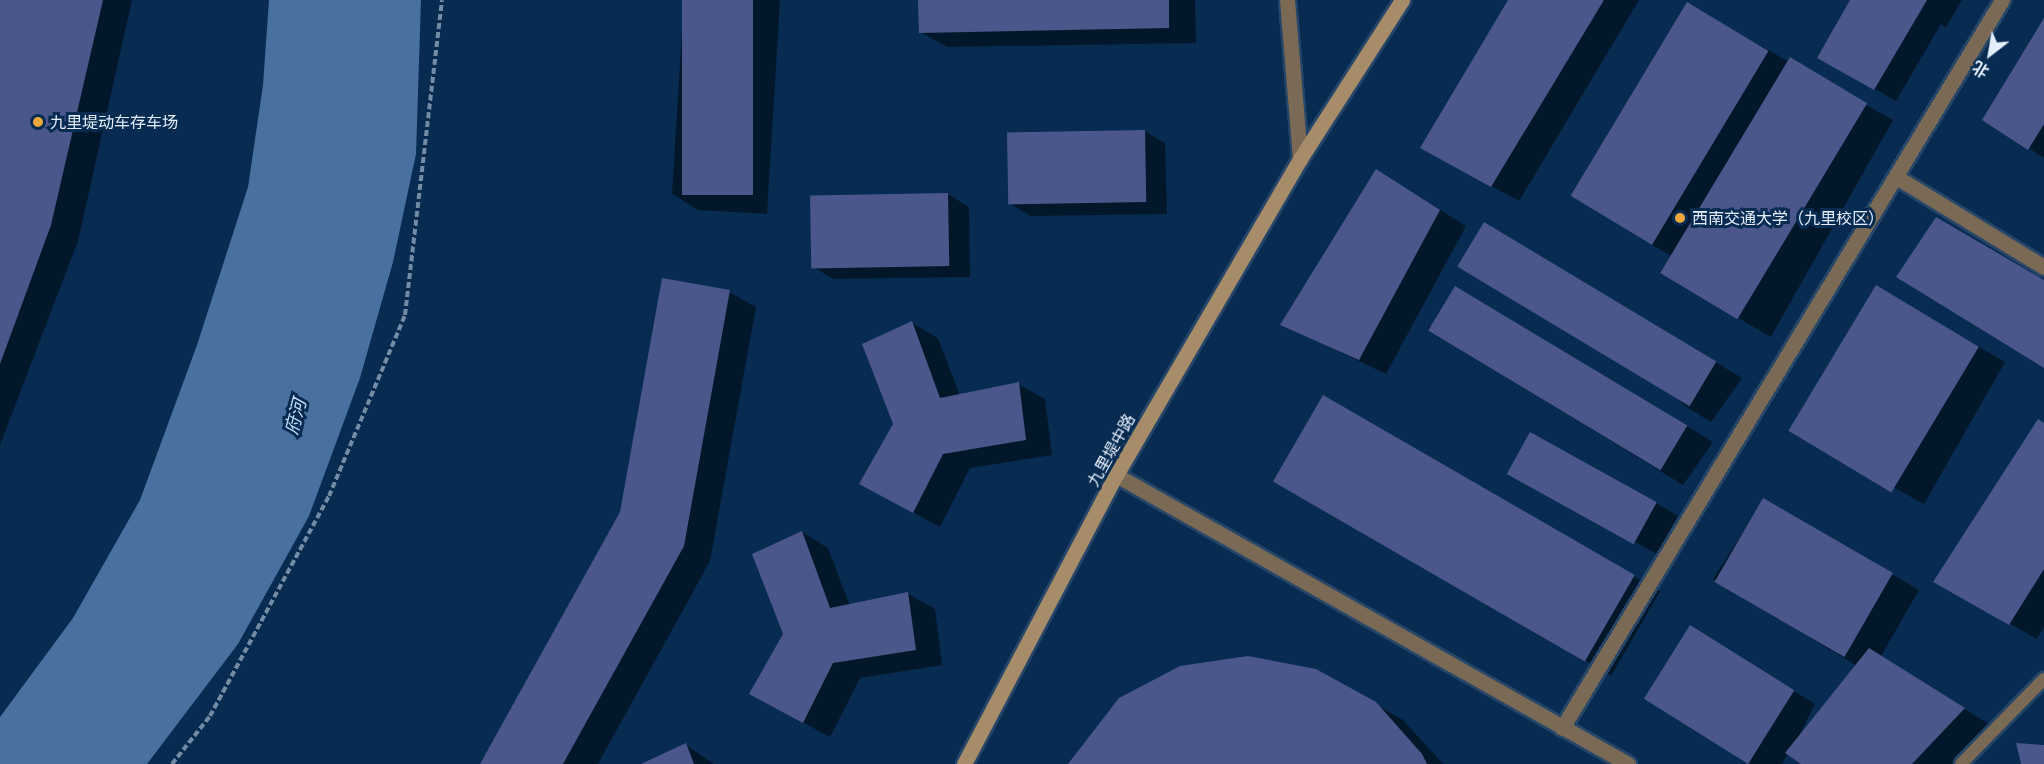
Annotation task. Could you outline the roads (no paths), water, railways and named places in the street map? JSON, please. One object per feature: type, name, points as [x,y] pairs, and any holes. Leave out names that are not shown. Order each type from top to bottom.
[{"type":"street","points":[[1287,0],[1300,159]]},
{"type":"street","name":"九里堤中路","points":[[964,764],[1116,475],[1300,159],[1402,0]]},
{"type":"street","points":[[1562,728],[1898,178],[2002,0]]},
{"type":"street","points":[[1898,178],[2044,267]]},
{"type":"street","points":[[1116,475],[1628,764]]},
{"type":"lane","points":[[1961,764],[2044,679]]},
{"type":"water","name":"府河","points":[[269,0],[421,0],[416,154],[393,262],[360,378],[309,516],[238,644],[147,764],[0,764],[0,717],[73,618],[140,500],[197,345],[248,187],[263,85]]},
{"type":"place","name":"九里堤动车存车场","points":[[38,122]]},
{"type":"place","name":"西南交通大学（九里校区）","points":[[1680,218]]}]
